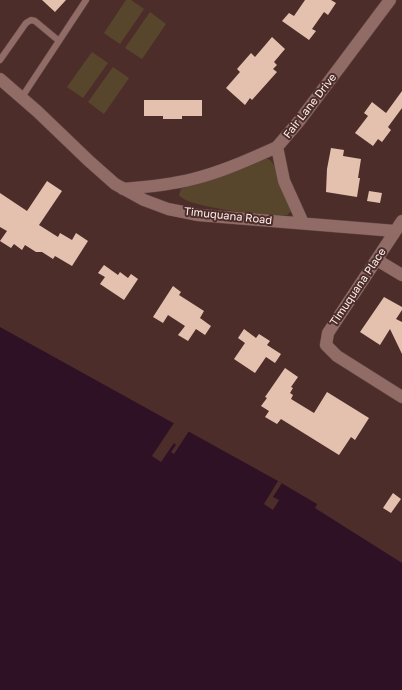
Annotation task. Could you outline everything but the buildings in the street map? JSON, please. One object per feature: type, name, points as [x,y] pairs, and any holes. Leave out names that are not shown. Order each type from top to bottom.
[{"type":"street","name":"Fair Lane Drive","points":[[303,223],[284,181],[277,147],[305,114],[390,0]]},
{"type":"street","name":"Timuquana Road","points":[[0,79],[22,97],[88,161],[115,184],[144,200],[168,208],[198,215],[303,223],[399,226]]},
{"type":"street","points":[[123,189],[153,186],[194,179],[238,164],[277,147]]},
{"type":"street","name":"Timuquana Place","points":[[399,226],[328,333],[326,346],[337,356],[402,397]]},
{"type":"street","points":[[377,260],[402,275]]},
{"type":"lane","points":[[22,97],[86,0]]},
{"type":"lane","points":[[1,56],[26,23],[30,20],[35,21],[59,41]]},
{"type":"shaded area","points":[[126,0],[131,0],[144,9],[120,44],[104,33]]},
{"type":"shaded area","points":[[150,12],[166,24],[142,59],[125,48]]},
{"type":"shaded area","points":[[92,52],[108,63],[83,98],[67,87]]},
{"type":"shaded area","points":[[113,67],[129,78],[104,114],[88,102]]},
{"type":"shaded area","points":[[265,158],[270,160],[274,165],[289,203],[291,211],[287,215],[247,213],[212,207],[185,200],[179,195],[181,189]]},
{"type":"shaded area","points":[[0,327],[278,481],[317,504],[315,508],[402,563],[402,690],[0,690]]},
{"type":"pier","points":[[174,423],[189,431],[174,454],[171,452],[176,445],[174,443],[161,462],[152,456]]},
{"type":"pier","points":[[278,481],[282,483],[273,497],[279,500],[273,510],[264,504]]}]
